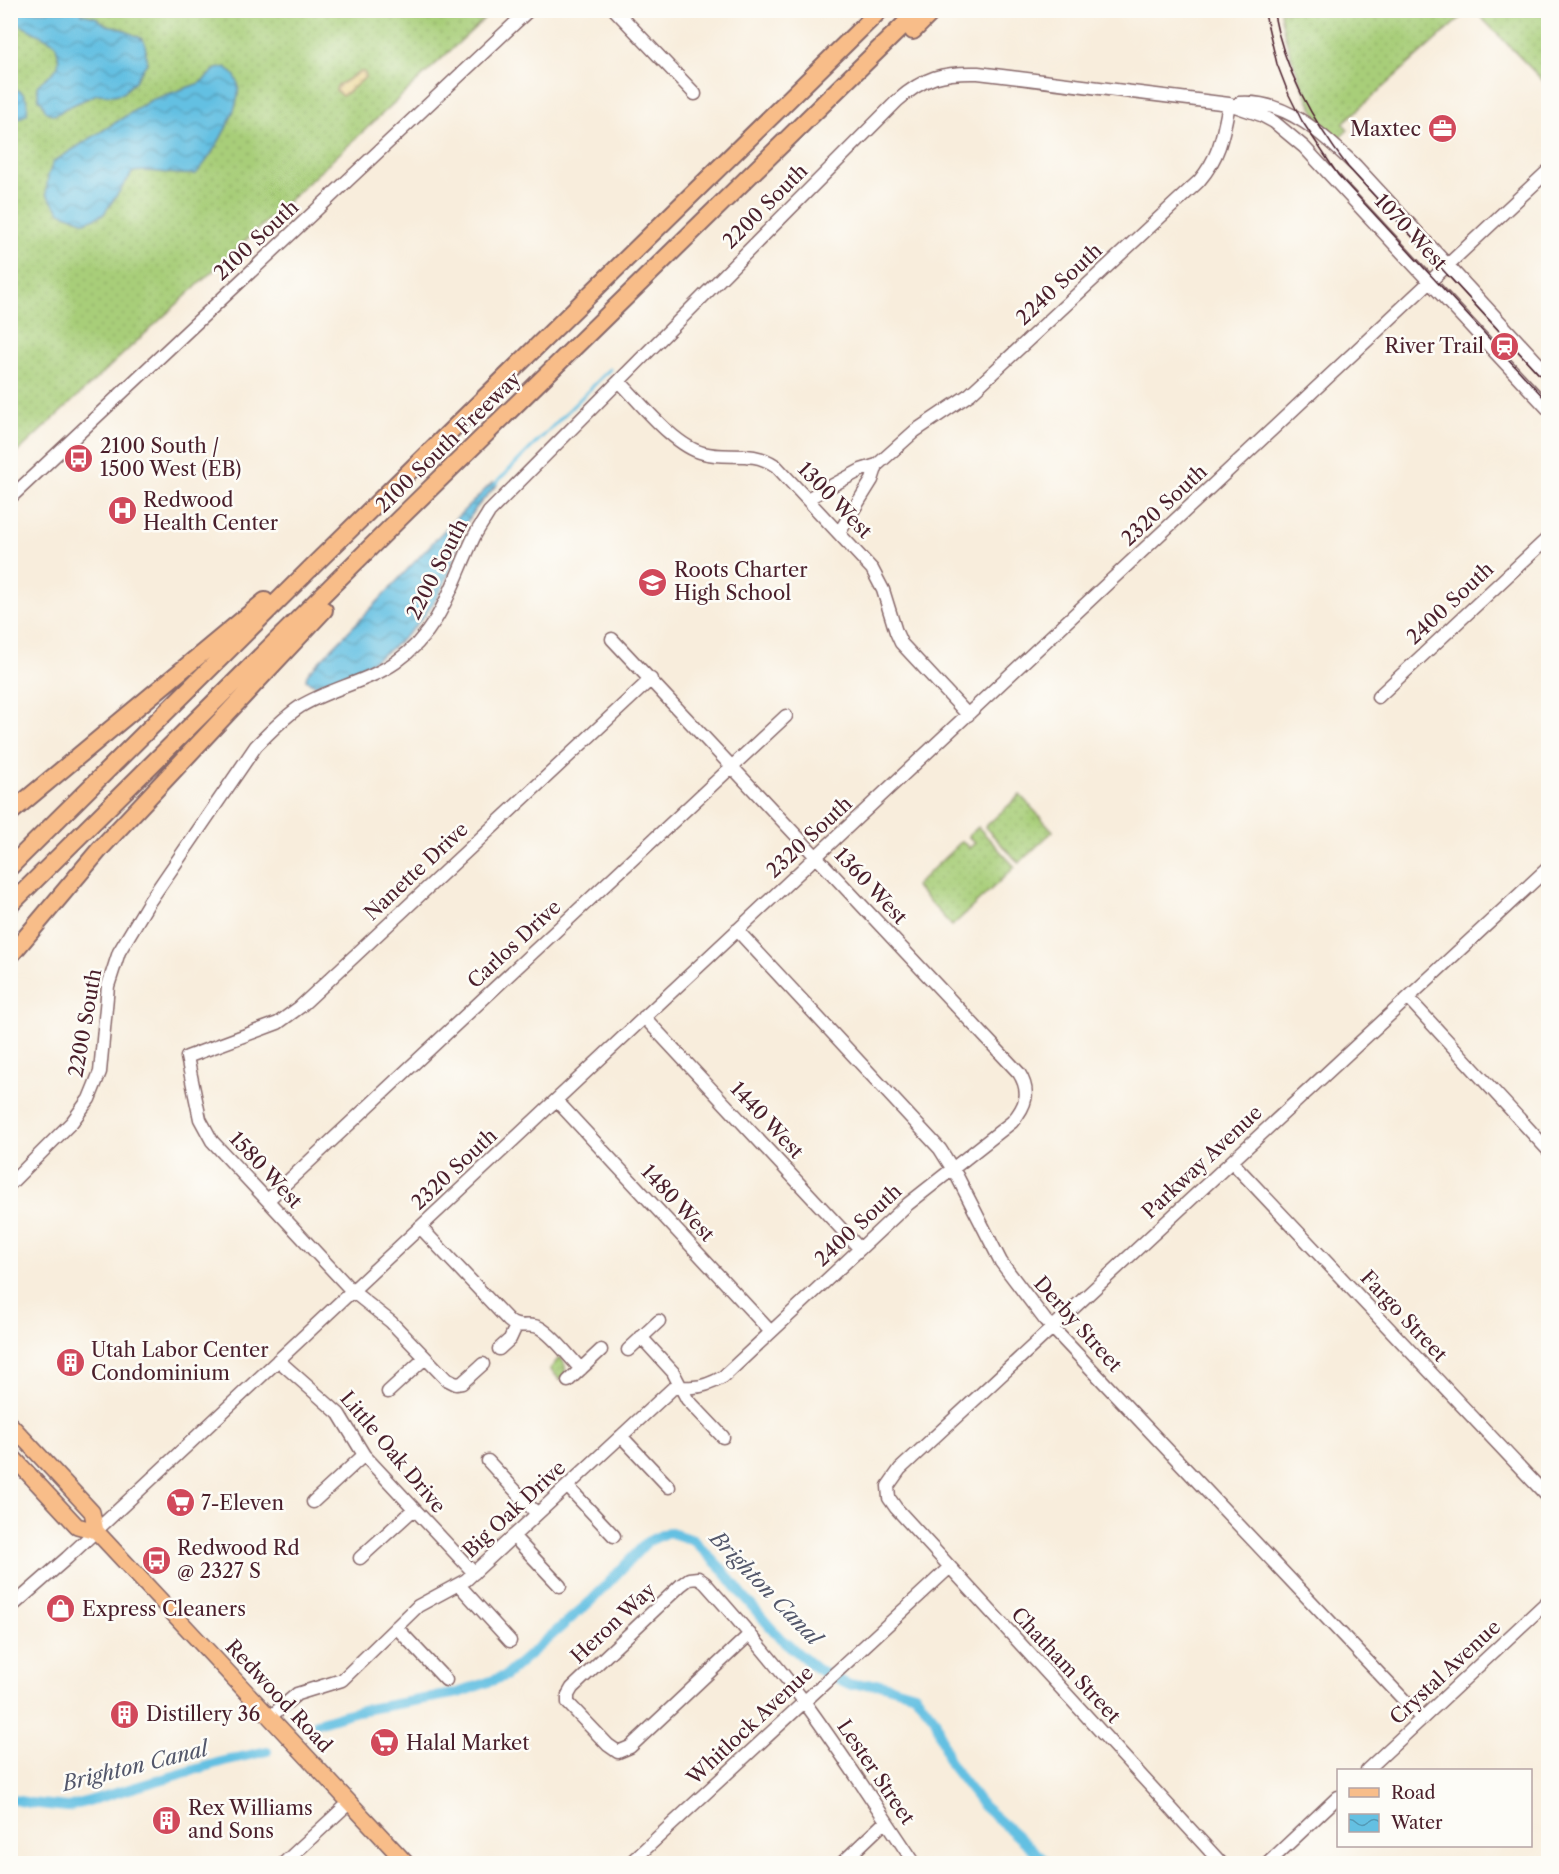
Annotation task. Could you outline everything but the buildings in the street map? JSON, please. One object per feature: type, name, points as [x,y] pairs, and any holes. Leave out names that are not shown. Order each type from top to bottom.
[{"type":"highway","name":"2100 South Freeway","points":[[10,867],[320,559],[880,10]]},
{"type":"highway","name":"2100 South Freeway","points":[[10,905],[442,477],[919,10]]},
{"type":"highway","points":[[874,53],[904,39],[934,10]]},
{"type":"highway","points":[[10,956],[100,849],[405,525],[442,477]]},
{"type":"highway","points":[[10,813],[234,626],[320,559]]},
{"type":"highway","points":[[10,799],[97,741]]},
{"type":"main road","name":"Redwood Road","points":[[10,1424],[92,1512],[96,1531],[407,1863]]},
{"type":"main road","name":"Redwood Road","points":[[10,1454],[78,1526],[96,1531]]},
{"type":"street","name":"2100 South","points":[[10,498],[529,10]]},
{"type":"street","points":[[615,10],[694,94]]},
{"type":"street","name":"1070 West","points":[[948,73],[978,73],[1229,104],[1246,103],[1281,110],[1302,121],[1325,138],[1356,166],[1548,374]]},
{"type":"street","name":"2200 South","points":[[10,1184],[72,1122],[89,1099],[100,1072],[108,986],[119,952],[149,902],[256,746],[301,706],[355,684],[396,662],[416,645],[432,628],[446,604],[474,537],[489,512],[897,101],[919,84],[948,73]]},
{"type":"street","name":"1070 West","points":[[1229,104],[1261,115],[1293,136],[1548,409]]},
{"type":"street","name":"2240 South","points":[[807,499],[861,470],[877,465],[915,431],[970,394],[1199,181],[1211,167],[1218,152],[1229,104]]},
{"type":"street","name":"2320 South","points":[[10,1608],[47,1577],[1548,171]]},
{"type":"street","name":"1300 West","points":[[619,381],[686,447],[705,454],[755,456],[766,459],[776,466],[860,554],[879,580],[901,643],[968,715]]},
{"type":"street","name":"2240 South","points":[[839,533],[872,480],[877,465]]},
{"type":"street","name":"2400 South","points":[[1378,697],[1548,538]]},
{"type":"street","name":"1360 West","points":[[612,639],[1019,1073],[1025,1083]]},
{"type":"street","name":"Nanette Drive","points":[[187,1057],[278,1023],[300,1007],[651,679]]},
{"type":"street","name":"Carlos Drive","points":[[268,1200],[786,716]]},
{"type":"street","name":"Parkway Avenue","points":[[887,1490],[900,1469],[1548,867]]},
{"type":"street","name":"Derby Street","points":[[737,930],[932,1140],[953,1168],[1001,1262],[1053,1328],[1422,1719]]},
{"type":"street","points":[[1408,998],[1548,1150]]},
{"type":"street","name":"1440 West","points":[[644,1017],[860,1249]]},
{"type":"street","name":"1580 West","points":[[187,1057],[200,1119],[212,1141],[352,1291],[391,1322],[446,1379],[456,1384],[466,1380],[483,1364]]},
{"type":"street","name":"2400 South","points":[[681,1386],[694,1388],[715,1382],[723,1377],[908,1204],[1018,1115],[1024,1106],[1025,1083]]},
{"type":"street","name":"1480 West","points":[[556,1100],[771,1332]]},
{"type":"street","name":"Fargo Street","points":[[1232,1161],[1548,1497]]},
{"type":"street","points":[[420,1227],[506,1318],[516,1326],[539,1327],[581,1369]]},
{"type":"street","points":[[628,1350],[659,1321]]},
{"type":"street","points":[[499,1349],[510,1339],[516,1326]]},
{"type":"street","points":[[641,1337],[673,1372],[684,1395],[723,1437]]},
{"type":"street","points":[[568,1381],[601,1350]]},
{"type":"street","points":[[388,1392],[425,1358]]},
{"type":"street","name":"Little Oak Drive","points":[[278,1360],[339,1414],[364,1455],[474,1573]]},
{"type":"street","name":"Big Oak Drive","points":[[270,1718],[297,1694],[318,1686],[354,1666],[426,1600],[459,1585],[474,1573],[672,1389],[681,1386]]},
{"type":"street","points":[[621,1436],[669,1487]]},
{"type":"street","points":[[313,1502],[364,1455]]},
{"type":"street","points":[[488,1461],[537,1514]]},
{"type":"street","points":[[567,1486],[614,1536]]},
{"type":"street","name":"Chatham Street","points":[[887,1490],[892,1503],[1222,1863]]},
{"type":"street","points":[[360,1558],[414,1509]]},
{"type":"street","points":[[513,1536],[560,1586]]},
{"type":"street","name":"Whitlock Avenue","points":[[629,1863],[950,1567]]},
{"type":"street","name":"Lester Street","points":[[694,1577],[705,1583],[750,1634],[804,1702],[915,1863]]},
{"type":"street","name":"Heron Way","points":[[694,1577],[675,1591],[567,1695],[568,1703],[608,1745],[618,1752],[630,1747],[750,1634]]},
{"type":"street","points":[[459,1585],[510,1641]]},
{"type":"street","name":"Crystal Avenue","points":[[1368,1769],[1548,1601]]},
{"type":"street","points":[[396,1627],[446,1680]]},
{"type":"street","points":[[1267,1863],[1337,1798]]},
{"type":"street","points":[[283,1863],[350,1802]]},
{"type":"street","points":[[841,1863],[886,1821]]},
{"type":"green space","points":[[11,11],[493,11],[11,458]]},
{"type":"green space","points":[[1280,11],[1468,11],[1343,123],[1348,130],[1336,141],[1317,116],[1308,99],[1293,61]]},
{"type":"green space","points":[[1475,11],[1547,11],[1548,86]]},
{"type":"green space","points":[[1020,795],[1053,831],[1019,863],[985,827]]},
{"type":"green space","points":[[978,827],[1015,867],[952,926],[915,886],[962,841],[969,848],[975,843],[968,836]]},
{"type":"green space","points":[[560,1357],[566,1368],[560,1380],[550,1369]]},
{"type":"sand","points":[[360,72],[364,72],[366,76],[342,96],[336,90],[337,86]]},
{"type":"water","points":[[10,11],[82,11],[82,14],[95,17],[106,25],[117,27],[141,38],[145,43],[147,63],[135,81],[123,93],[97,94],[54,115],[46,112],[39,100],[37,86],[58,65],[55,43],[20,25],[11,16]]},
{"type":"water","points":[[226,67],[236,78],[237,100],[226,128],[196,174],[133,172],[103,215],[85,222],[60,212],[46,194],[48,176],[53,162],[151,100],[200,83],[216,69]]},
{"type":"water","points":[[11,88],[20,91],[25,96],[27,114],[11,123]]},
{"type":"water","points":[[493,482],[497,485],[474,511],[463,529],[443,587],[425,615],[403,639],[357,669],[315,685],[306,680],[307,674]]},
{"type":"waterway","points":[[495,484],[610,369]]},
{"type":"waterway","name":"Brighton Canal","points":[[317,1723],[357,1711],[458,1693],[505,1676],[592,1600],[647,1542],[668,1532],[693,1540],[722,1569],[780,1638],[817,1669],[849,1685],[880,1684],[915,1694],[935,1719],[950,1764],[983,1806],[1049,1864]]},
{"type":"waterway","name":"Brighton Canal","points":[[10,1799],[68,1807],[224,1761],[267,1751]]},
{"type":"tram line","points":[[1264,10],[1277,64],[1289,95],[1302,121],[1338,175],[1548,402]]},
{"type":"tram line","points":[[1273,10],[1284,53],[1301,93],[1323,131],[1348,167],[1548,384]]},
{"type":"place","name":"Maxtec","points":[[1442,129]]},
{"type":"place","name":"River Trail","points":[[1505,346]]},
{"type":"place","name":"2100 South / 1500 West (EB)","points":[[79,458]]},
{"type":"place","name":"Redwood Health Center","points":[[122,511]]},
{"type":"place","name":"Roots Charter High School","points":[[653,582]]},
{"type":"place","name":"Utah Labor Center Condominium","points":[[70,1362]]},
{"type":"place","name":"7-Eleven","points":[[180,1503]]},
{"type":"place","name":"Redwood Rd @ 2327 S","points":[[156,1560]]},
{"type":"place","name":"Express Cleaners","points":[[61,1609]]},
{"type":"place","name":"Distillery 36","points":[[125,1714]]},
{"type":"place","name":"Halal Market","points":[[385,1743]]},
{"type":"place","name":"Rex Williams and Sons","points":[[167,1820]]}]
